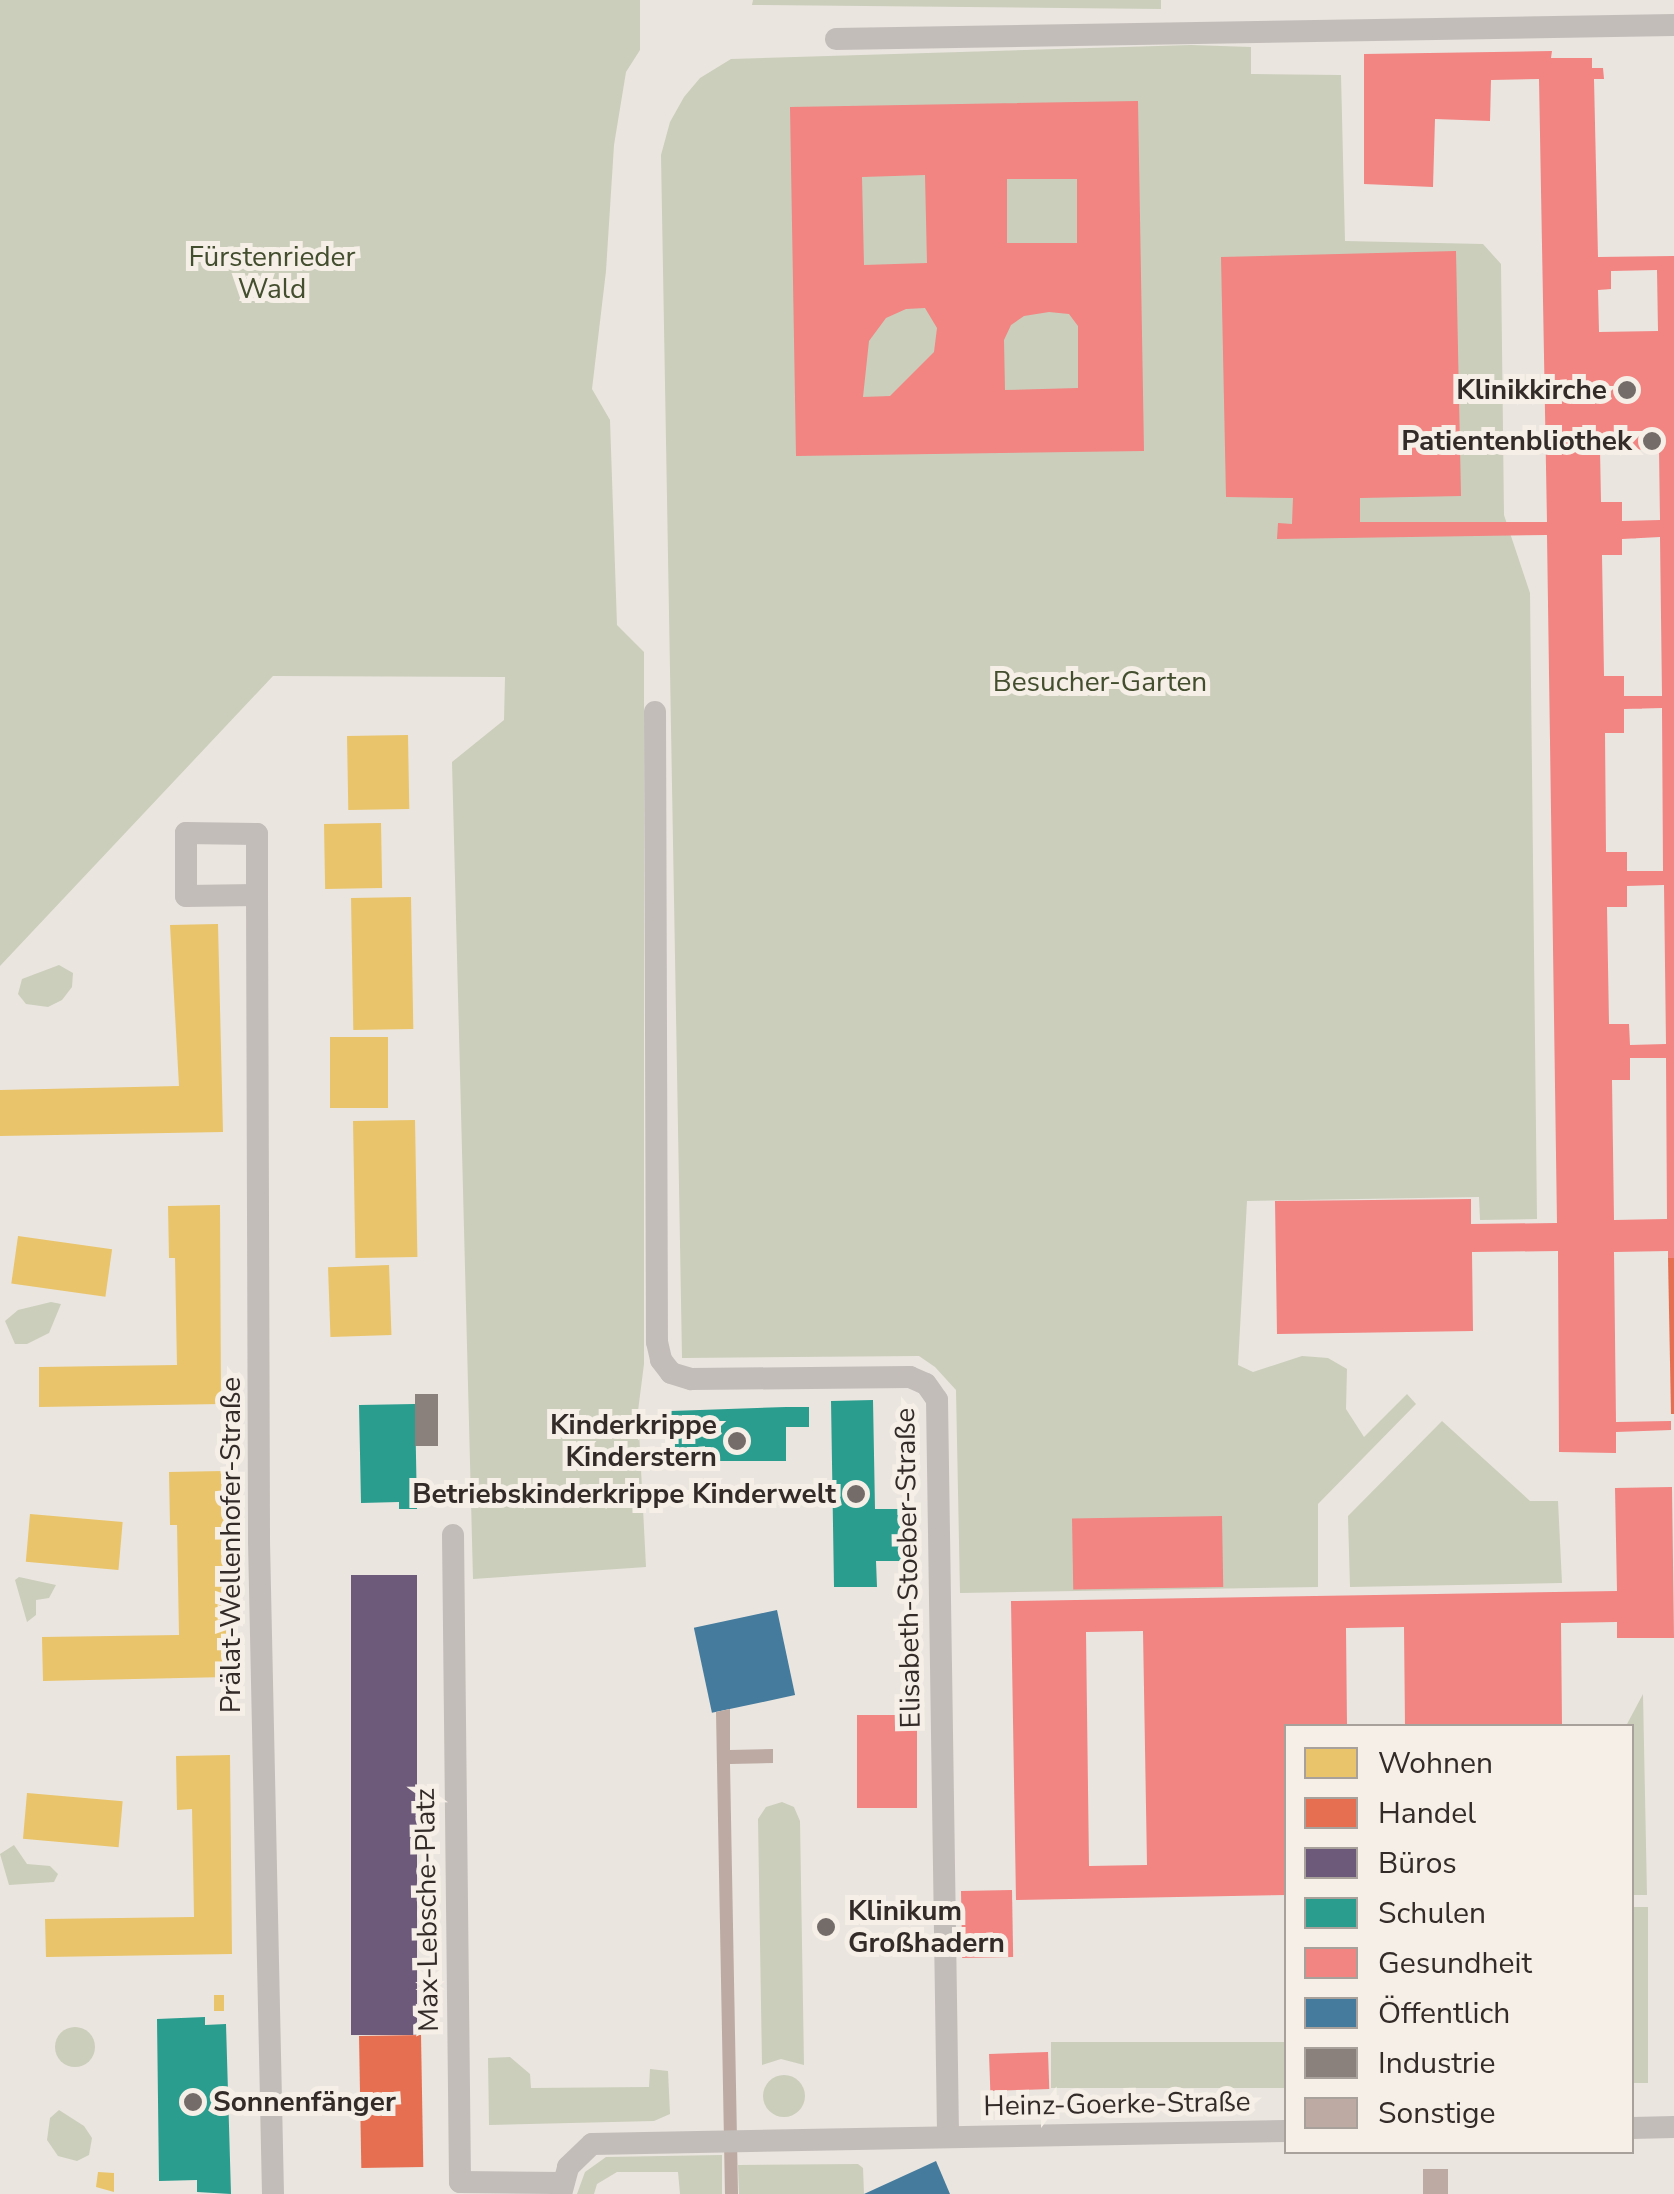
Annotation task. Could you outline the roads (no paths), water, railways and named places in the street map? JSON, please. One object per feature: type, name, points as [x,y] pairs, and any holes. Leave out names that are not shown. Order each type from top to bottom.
[{"type":"street","points":[[836,40],[1674,25]]},
{"type":"street","name":"Elisabeth-Stoeber-Straße","points":[[654,712],[657,1342],[661,1360],[671,1373],[691,1379],[910,1376],[926,1384],[936,1400],[948,2136]]},
{"type":"street","name":"Prälat-Wellenhofer-Straße","points":[[257,895],[259,1542],[273,2194]]},
{"type":"street","name":"Max-Lebsche-Platz","points":[[453,1535],[460,2182],[562,2188],[568,2168],[592,2144],[948,2136]]},
{"type":"street","points":[[1634,2128],[1674,2127]]},
{"type":"street","name":"Heinz-Goerke-Straße","points":[[948,2136],[1284,2131]]},
{"type":"place","name":"Klinikkirche","points":[[1627,390]]},
{"type":"place","name":"Patientenbliothek","points":[[1652,441]]},
{"type":"place","name":"Kinderkrippe Kinderstern","points":[[737,1441]]},
{"type":"place","name":"Betriebskinderkrippe Kinderwelt","points":[[856,1494]]},
{"type":"place","name":"Klinikum Großhadern","points":[[826,1927]]},
{"type":"place","name":"Sonnenfänger","points":[[193,2102]]},
{"type":"park label","name":"Fürstenrieder Wald","points":[[272,273]]},
{"type":"park label","name":"Besucher-Garten","points":[[1100,682]]}]
